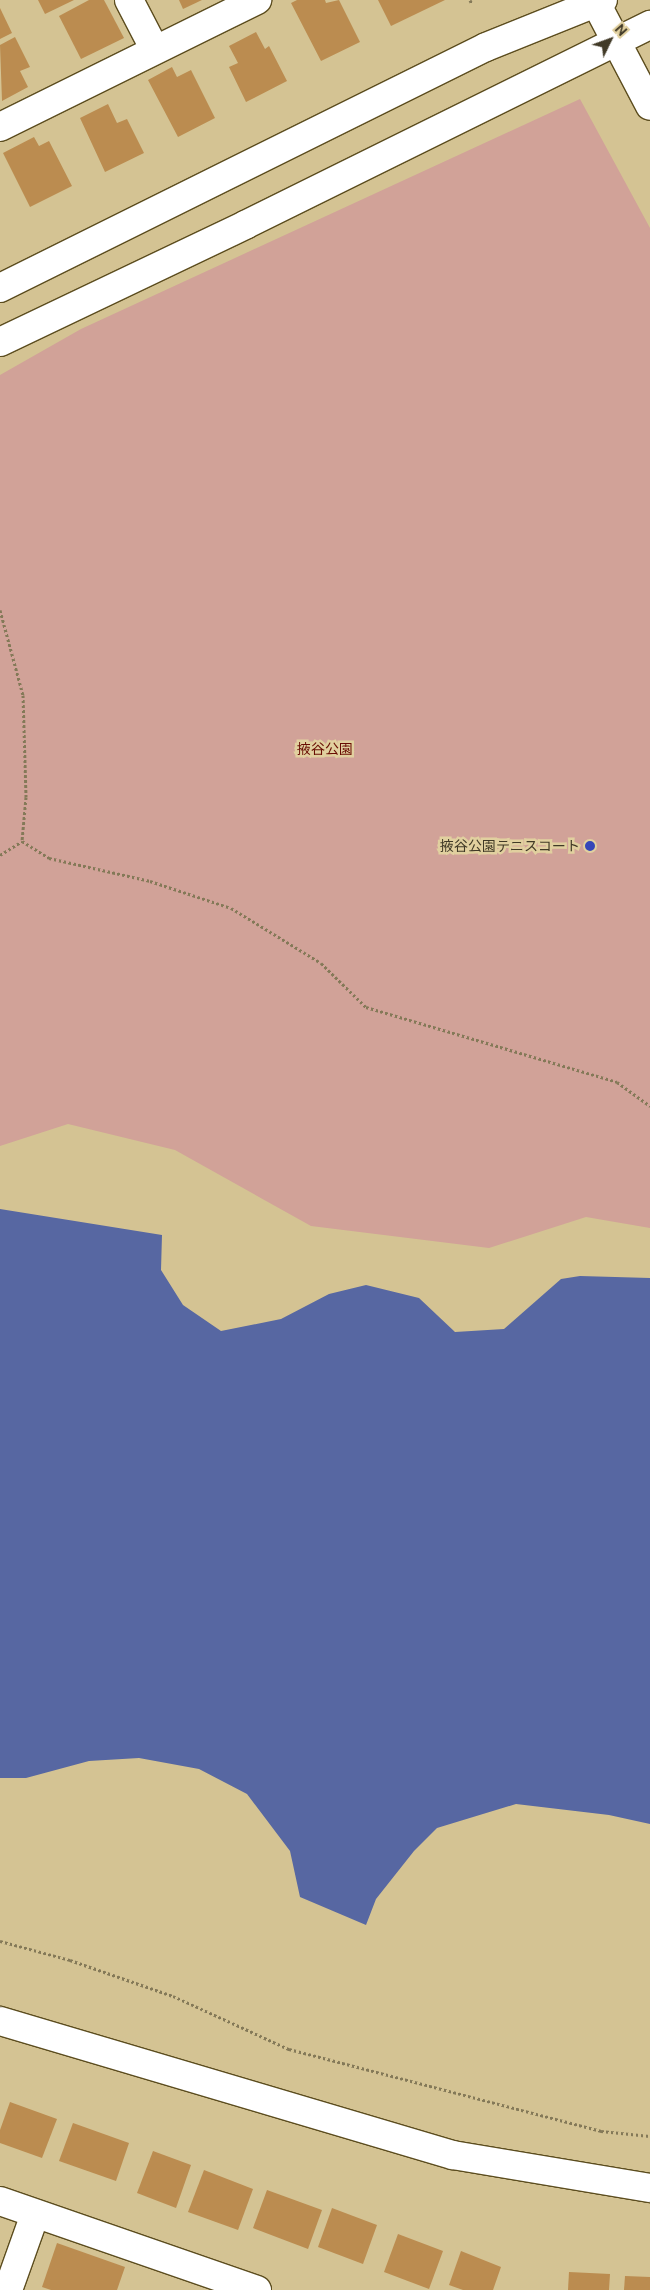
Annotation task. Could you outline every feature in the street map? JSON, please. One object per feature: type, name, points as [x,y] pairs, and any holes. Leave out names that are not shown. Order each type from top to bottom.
[{"type":"street","points":[[129,0],[155,50]]},
{"type":"street","points":[[0,127],[257,0]]},
{"type":"street","points":[[0,288],[486,46],[598,1],[650,106]]},
{"type":"street","points":[[0,342],[245,225],[650,25]]},
{"type":"street","points":[[0,2021],[453,2155],[650,2188]]},
{"type":"street","points":[[0,2202],[35,2214],[201,2281],[257,2290]]},
{"type":"street","points":[[8,2290],[35,2214]]},
{"type":"path","points":[[0,610],[24,695],[26,798],[22,841]]},
{"type":"path","points":[[0,854],[22,841]]},
{"type":"path","points":[[22,841],[49,858],[150,881],[231,908],[321,963],[366,1007],[616,1082],[650,1106]]},
{"type":"path","points":[[0,1941],[70,1960],[173,1996],[289,2049],[602,2131],[650,2136]]},
{"type":"green space","name":"掖谷公園","points":[[580,99],[650,228],[650,1228],[586,1217],[489,1248],[311,1226],[175,1150],[68,1124],[0,1146],[0,375],[81,329]]},
{"type":"water","points":[[0,1209],[162,1235],[161,1270],[183,1305],[221,1331],[281,1319],[329,1294],[366,1285],[419,1298],[455,1332],[504,1329],[561,1279],[580,1276],[650,1278],[650,1824],[609,1815],[516,1804],[437,1828],[414,1851],[376,1899],[366,1925],[300,1897],[290,1851],[247,1794],[199,1769],[139,1758],[89,1761],[26,1778],[0,1778]]},
{"type":"building","points":[[38,0],[74,0],[45,14]]},
{"type":"building","points":[[89,0],[104,0],[124,38],[81,59],[59,16]]},
{"type":"building","points":[[179,0],[202,0],[183,9]]},
{"type":"building","points":[[297,0],[325,0],[326,3],[339,0],[360,42],[321,61],[291,3]]},
{"type":"building","points":[[378,0],[445,0],[391,26]]},
{"type":"building","points":[[0,8],[12,33],[0,39]]},
{"type":"building","points":[[256,32],[265,49],[269,46],[287,81],[246,102],[229,67],[238,63],[229,46]]},
{"type":"building","points":[[15,37],[30,67],[20,71],[28,87],[2,101],[0,45]]},
{"type":"building","points":[[172,67],[177,77],[191,70],[215,118],[178,137],[148,80]]},
{"type":"building","points":[[108,104],[117,123],[127,119],[144,153],[105,172],[80,118]]},
{"type":"building","points":[[34,137],[39,146],[49,141],[72,186],[30,207],[3,153]]},
{"type":"building","points":[[10,2102],[57,2119],[42,2158],[0,2143],[0,2130]]},
{"type":"building","points":[[73,2123],[129,2143],[116,2181],[59,2161]]},
{"type":"building","points":[[153,2151],[191,2165],[176,2208],[137,2193]]},
{"type":"building","points":[[204,2170],[253,2189],[238,2230],[188,2212]]},
{"type":"building","points":[[267,2190],[322,2210],[308,2249],[253,2228]]},
{"type":"building","points":[[332,2208],[377,2225],[363,2264],[318,2247]]},
{"type":"building","points":[[398,2234],[443,2251],[429,2289],[384,2272]]},
{"type":"building","points":[[57,2243],[125,2267],[117,2290],[51,2290],[42,2287]]},
{"type":"building","points":[[461,2251],[501,2267],[493,2290],[463,2290],[449,2285]]},
{"type":"building","points":[[569,2272],[610,2274],[609,2290],[568,2290]]},
{"type":"building","points":[[625,2276],[650,2277],[650,2290],[624,2290]]},
{"type":"place","name":"掖谷公園テニスコート","points":[[590,846]]}]
